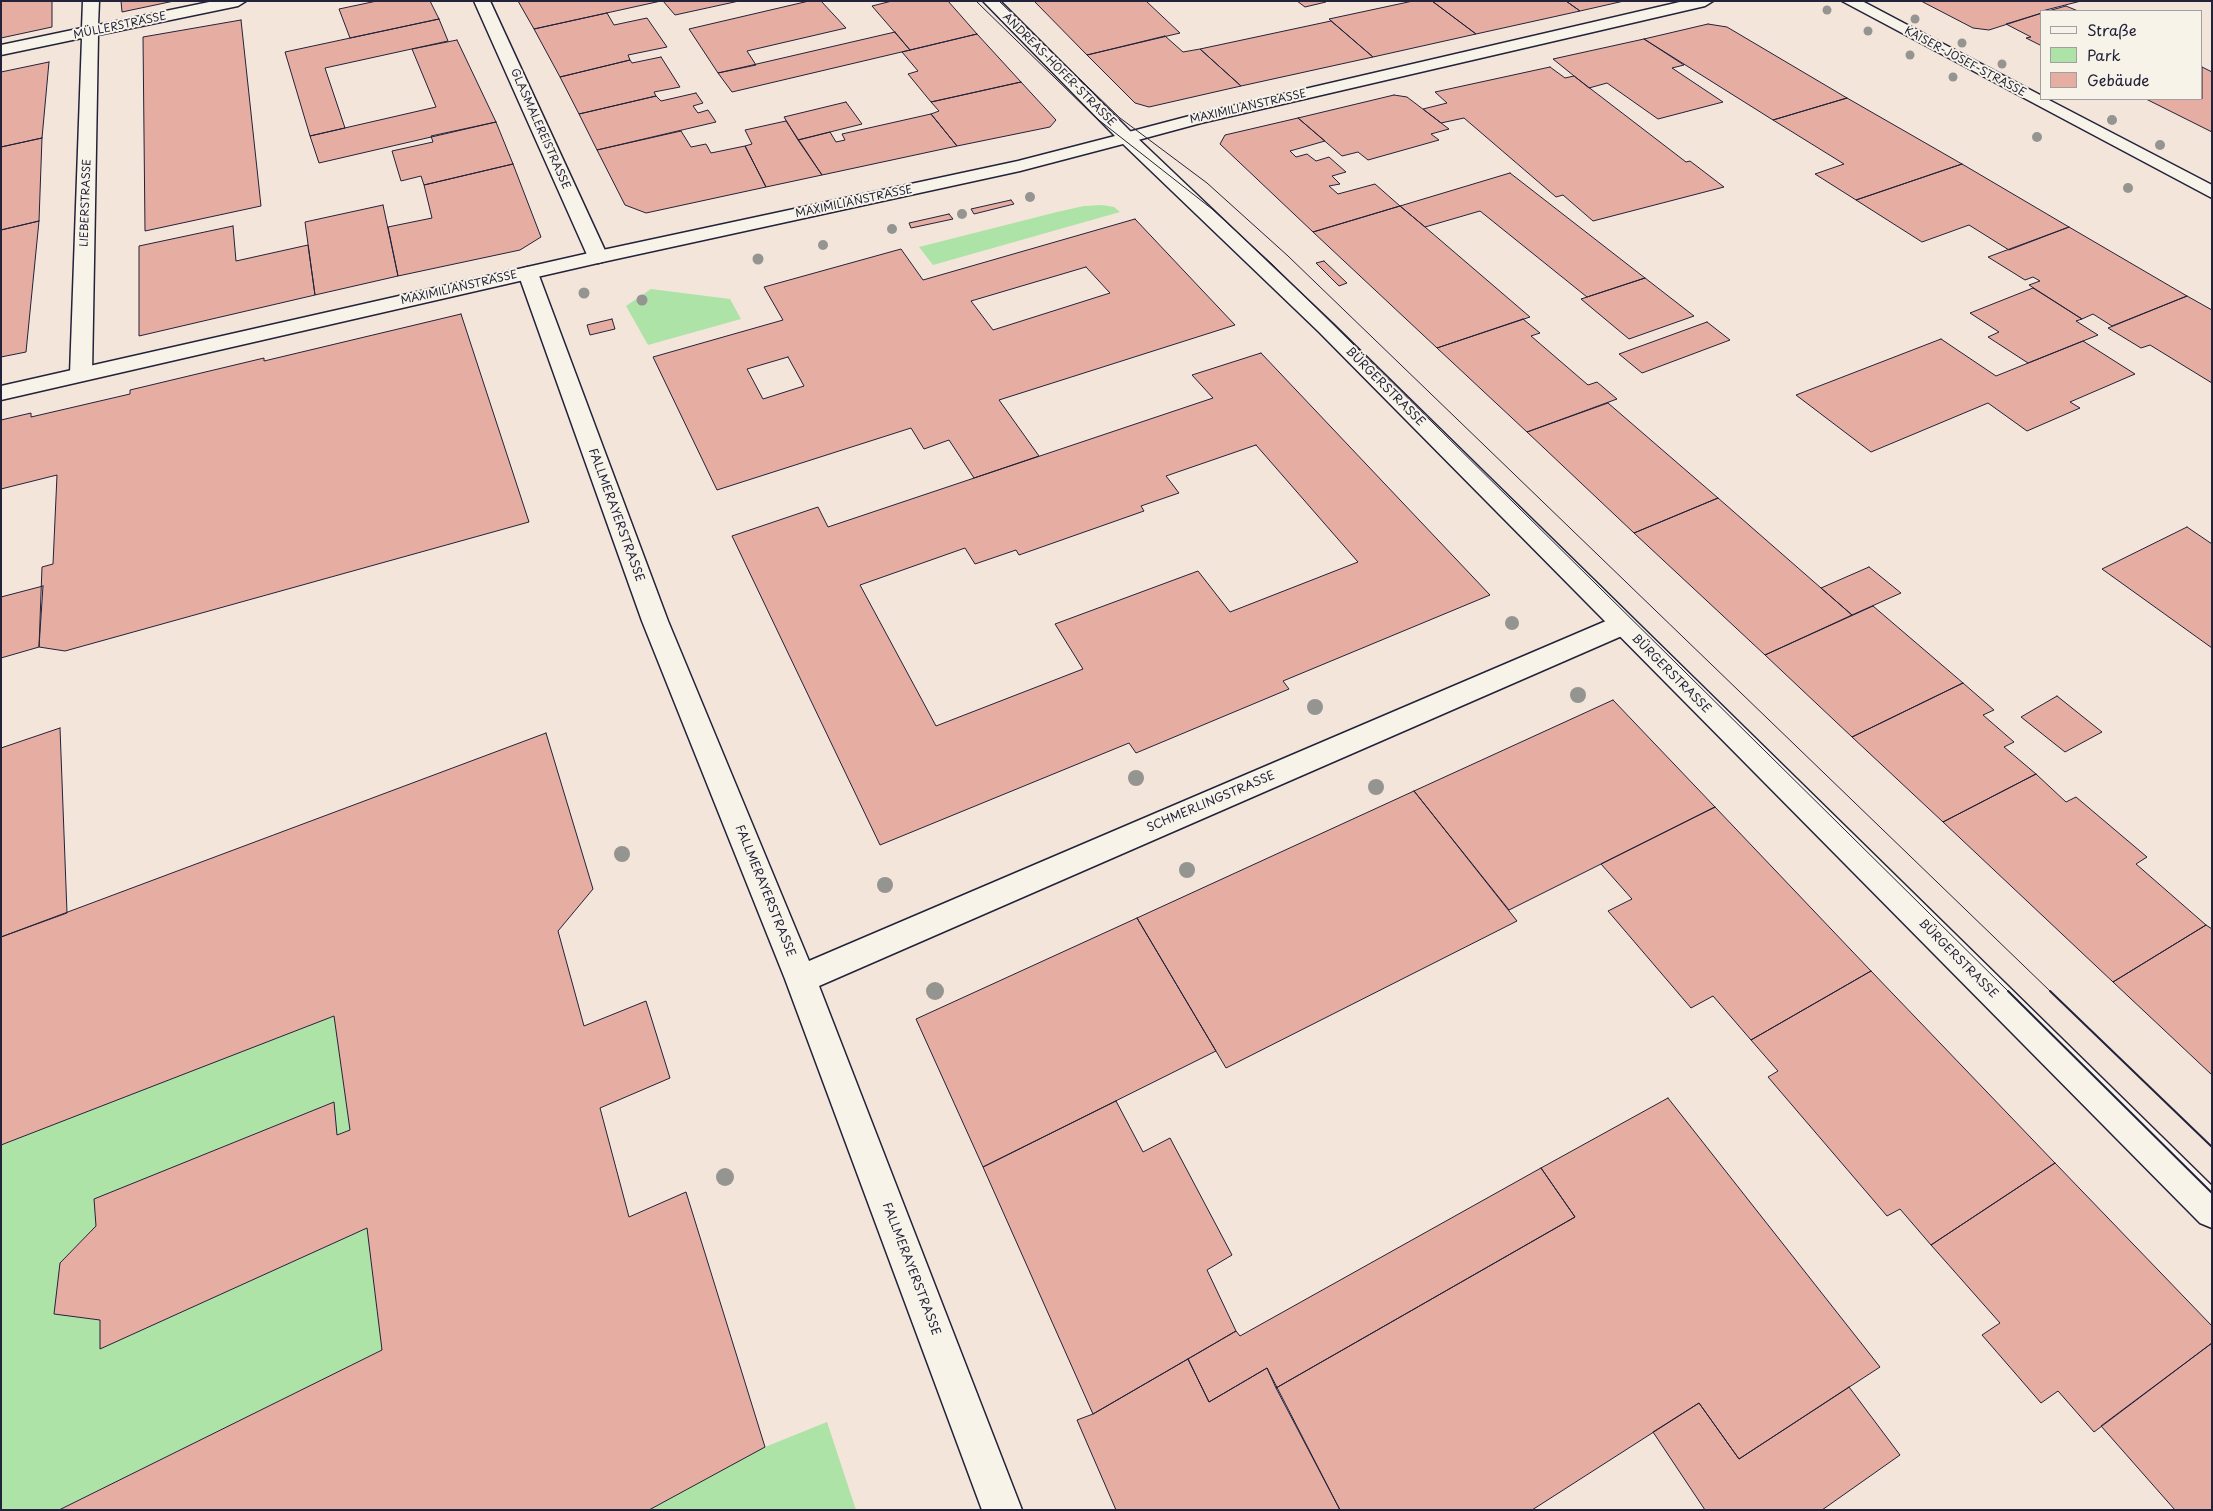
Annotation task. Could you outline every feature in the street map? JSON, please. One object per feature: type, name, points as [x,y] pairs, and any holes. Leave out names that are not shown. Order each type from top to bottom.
[{"type":"street","name":"LIEBERSTRASSE","points":[[81,374],[91,1]]},
{"type":"street","name":"MÜLLERSTRASSE","points":[[1,50],[238,1]]},
{"type":"street","name":"GLASMALEREISTRASSE","points":[[482,1],[598,257]]},
{"type":"street","name":"ANDREAS-HOFER-STRASSE","points":[[991,1],[1127,138]]},
{"type":"street","name":"MAXIMILIANSTRASSE","points":[[1,392],[528,272],[1020,166],[1203,118],[1705,1]]},
{"type":"street","name":"KAISER-JOSEF-STRASSE","points":[[1850,1],[2212,193]]},
{"type":"street","name":"BÜRGERSTRASSE","points":[[1127,138],[1326,328],[2212,1211]]},
{"type":"street","name":"FALLMERAYERSTRASSE","points":[[528,272],[655,621],[801,979],[1002,1510]]},
{"type":"street","name":"SCHMERLINGSTRASSE","points":[[801,979],[1622,625]]},
{"type":"green space","points":[[1102,205],[1114,207],[1120,212],[933,265],[919,247],[1057,212],[1084,206]]},
{"type":"green space","points":[[651,289],[730,299],[741,319],[648,345],[626,306]]},
{"type":"green space","points":[[334,1016],[350,1130],[337,1135],[333,1102],[94,1199],[96,1226],[60,1263],[55,1314],[100,1320],[100,1349],[367,1228],[382,1350],[59,1510],[1,1510],[1,1145]]},
{"type":"green space","points":[[827,1422],[856,1510],[649,1510],[765,1447]]},
{"type":"building","points":[[1,1],[52,1],[52,27],[1,38]]},
{"type":"building","points":[[121,1],[174,1],[122,12]]},
{"type":"building","points":[[377,1],[430,1],[439,19],[350,38],[339,9]]},
{"type":"building","points":[[518,1],[661,1],[534,29]]},
{"type":"building","points":[[663,1],[739,1],[675,15]]},
{"type":"building","points":[[809,1],[821,1],[846,28],[747,51],[756,65],[718,73],[689,29]]},
{"type":"building","points":[[892,1],[948,1],[977,34],[910,50],[872,6]]},
{"type":"building","points":[[1034,1],[1146,1],[1180,33],[1087,55]]},
{"type":"building","points":[[1297,1],[1326,1],[1326,2],[1305,7]]},
{"type":"building","points":[[1413,1],[1432,1],[1476,34],[1373,57],[1329,19]]},
{"type":"building","points":[[1432,1],[1566,1],[1580,11],[1476,34]]},
{"type":"building","points":[[1566,1],[1624,1],[1580,11]]},
{"type":"building","points":[[1921,1],[2081,1],[2040,10],[2040,14],[1989,30],[1973,28]]},
{"type":"building","points":[[2066,6],[2076,10],[2052,10]]},
{"type":"building","points":[[607,13],[614,25],[647,18],[667,47],[628,55],[630,60],[560,77],[534,29]]},
{"type":"building","points":[[2040,14],[2040,45],[2026,38],[2031,37],[2006,24]]},
{"type":"building","points":[[439,19],[448,41],[325,68],[345,128],[310,136],[285,52]]},
{"type":"building","points":[[241,20],[261,206],[145,231],[143,37]]},
{"type":"building","points":[[1331,21],[1373,57],[1241,86],[1200,49]]},
{"type":"building","points":[[1708,24],[1727,27],[1847,98],[1773,120],[1644,39]]},
{"type":"building","points":[[895,32],[910,50],[732,92],[718,73]]},
{"type":"building","points":[[977,34],[1021,82],[931,102],[908,74],[918,71],[902,52]]},
{"type":"building","points":[[1165,36],[1183,52],[1200,49],[1241,86],[1149,107],[1135,103],[1087,55]]},
{"type":"building","points":[[1644,39],[1684,65],[1672,68],[1723,102],[1658,119],[1607,83],[1589,88],[1553,59]]},
{"type":"building","points":[[457,40],[496,122],[319,163],[310,136],[436,107],[412,49]]},
{"type":"building","points":[[661,57],[680,87],[654,92],[656,96],[579,114],[560,77],[630,60],[632,63]]},
{"type":"building","points":[[49,62],[42,138],[1,147],[1,72]]},
{"type":"building","points":[[1550,67],[1565,78],[1574,76],[1686,162],[1690,161],[1724,187],[1593,221],[1563,195],[1556,197],[1464,118],[1441,123],[1423,109],[1447,103],[1435,92]]},
{"type":"building","points":[[2203,68],[2212,72],[2212,132],[2148,100],[2203,100]]},
{"type":"building","points":[[1021,82],[1056,120],[1050,127],[957,146],[931,114],[939,111],[931,102]]},
{"type":"building","points":[[696,93],[703,103],[693,106],[698,113],[708,110],[716,122],[597,150],[579,114],[656,96],[661,101]]},
{"type":"building","points":[[1394,95],[1407,97],[1449,129],[1431,134],[1439,140],[1368,160],[1358,152],[1342,156],[1298,118]]},
{"type":"building","points":[[1847,98],[1962,164],[1856,200],[1815,174],[1844,164],[1773,120]]},
{"type":"building","points":[[846,102],[862,124],[798,140],[784,117]]},
{"type":"building","points":[[931,114],[957,146],[822,175],[798,140],[830,132],[836,142],[845,140],[842,134]]},
{"type":"building","points":[[1298,118],[1325,141],[1290,151],[1296,157],[1307,154],[1316,161],[1329,157],[1346,172],[1332,176],[1340,184],[1329,186],[1338,194],[1375,184],[1400,206],[1313,232],[1220,144],[1225,135]]},
{"type":"building","points":[[786,121],[822,175],[766,187],[745,146],[752,144],[745,130]]},
{"type":"building","points":[[496,122],[513,164],[424,185],[421,176],[401,181],[392,151],[433,142],[431,136]]},
{"type":"building","points":[[681,131],[691,147],[706,144],[711,153],[745,146],[766,187],[646,213],[625,205],[597,150]]},
{"type":"building","points":[[42,138],[39,221],[1,230],[1,147]]},
{"type":"building","points":[[513,164],[541,237],[520,250],[398,276],[388,227],[432,218],[424,185]]},
{"type":"building","points":[[1962,164],[2069,227],[2009,250],[1969,225],[1922,242],[1856,200]]},
{"type":"building","points":[[1510,173],[1645,278],[1587,297],[1480,211],[1425,227],[1400,206]]},
{"type":"building","points":[[1011,200],[1014,204],[974,214],[971,209]]},
{"type":"building","points":[[383,205],[398,276],[315,295],[305,222]]},
{"type":"building","points":[[1400,206],[1530,317],[1437,348],[1313,232]]},
{"type":"building","points":[[949,214],[953,219],[911,228],[909,223]]},
{"type":"building","points":[[1135,219],[1235,325],[999,400],[1039,456],[974,478],[949,440],[924,449],[911,428],[717,490],[653,357],[783,320],[764,287],[901,249],[923,280]],"holes":[[[1086,267],[1110,293],[993,330],[971,301]],[[788,357],[804,386],[763,399],[747,369]]]},
{"type":"building","points":[[39,221],[26,352],[1,357],[1,230]]},
{"type":"building","points":[[233,226],[236,261],[308,245],[315,295],[139,336],[139,246]]},
{"type":"building","points":[[2069,227],[2187,296],[2112,326],[2093,314],[2082,319],[2029,285],[2040,281],[2033,277],[2025,280],[1988,257]]},
{"type":"building","points":[[1324,261],[1347,283],[1339,286],[1316,263]]},
{"type":"building","points":[[1645,278],[1694,316],[1629,339],[1581,299]]},
{"type":"building","points":[[2033,288],[2082,319],[2076,321],[2098,335],[2028,363],[1988,337],[1999,332],[1970,313]]},
{"type":"building","points":[[2187,296],[2212,310],[2212,383],[2150,345],[2141,348],[2108,328]]},
{"type":"building","points":[[461,314],[529,522],[65,651],[39,647],[42,567],[53,564],[57,475],[1,489],[1,420],[31,413],[31,417],[130,394],[130,390],[264,358],[264,361]]},
{"type":"building","points":[[612,319],[615,329],[590,335],[587,325]]},
{"type":"building","points":[[1523,319],[1540,333],[1531,336],[1588,385],[1597,382],[1617,399],[1527,432],[1437,348]]},
{"type":"building","points":[[1707,322],[1730,340],[1642,373],[1619,354]]},
{"type":"building","points":[[1941,339],[1996,376],[2083,341],[2135,374],[2070,402],[2080,408],[2027,431],[1988,403],[1871,452],[1796,395]]},
{"type":"building","points":[[1261,353],[1490,595],[1283,681],[1289,689],[1136,753],[1129,743],[880,845],[732,536],[818,507],[828,527],[1213,398],[1192,375]],"holes":[[[1256,445],[1358,562],[1230,612],[1198,571],[1055,624],[1083,669],[936,726],[860,585],[965,548],[975,564],[1016,550],[1019,555],[1144,511],[1141,506],[1179,493],[1166,476]]]},
{"type":"building","points":[[1608,403],[1718,498],[1634,533],[1527,432]]},
{"type":"building","points":[[1718,498],[1852,615],[1765,655],[1634,533]]},
{"type":"building","points":[[2187,527],[2212,544],[2212,648],[2102,569]]},
{"type":"building","points":[[1869,567],[1901,593],[1852,615],[1821,588]]},
{"type":"building","points":[[43,586],[39,647],[1,658],[1,597]]},
{"type":"building","points":[[1873,606],[1963,683],[1852,737],[1765,655]]},
{"type":"building","points":[[1963,683],[1994,710],[1983,715],[2014,742],[2004,747],[2036,774],[1943,822],[1852,737]]},
{"type":"building","points":[[2057,696],[2102,732],[2065,752],[2021,717]]},
{"type":"building","points":[[1613,700],[1715,807],[1509,910],[1414,791]]},
{"type":"building","points":[[60,728],[67,913],[1,937],[1,748]]},
{"type":"building","points":[[546,733],[593,889],[558,931],[584,1026],[646,1001],[670,1078],[600,1108],[629,1217],[686,1192],[765,1447],[649,1510],[59,1510],[382,1350],[367,1228],[100,1349],[100,1320],[54,1314],[60,1263],[96,1226],[94,1199],[334,1102],[337,1135],[350,1130],[334,1016],[1,1145],[1,937]]},
{"type":"building","points":[[2036,774],[2066,802],[2076,797],[2147,857],[2136,864],[2206,925],[2113,982],[1943,822]]},
{"type":"building","points":[[1414,791],[1517,921],[1226,1068],[1137,918]]},
{"type":"building","points":[[1715,807],[1871,971],[1751,1040],[1713,996],[1691,1008],[1608,911],[1632,899],[1601,864]]},
{"type":"building","points":[[1137,918],[1216,1051],[983,1167],[916,1019]]},
{"type":"building","points":[[2206,925],[2212,929],[2212,1075],[2113,982]]},
{"type":"building","points":[[1871,971],[2055,1163],[1931,1245],[1900,1209],[1887,1216],[1768,1077],[1778,1071],[1751,1040]]},
{"type":"building","points":[[1668,1098],[1880,1367],[1739,1459],[1699,1403],[1532,1510],[1340,1510],[1276,1388],[1575,1217],[1541,1168]]},
{"type":"building","points":[[1116,1101],[1143,1152],[1170,1138],[1232,1255],[1207,1270],[1236,1331],[1093,1414],[983,1167]]},
{"type":"building","points":[[2055,1163],[2212,1326],[2212,1343],[2094,1432],[2058,1391],[2041,1403],[1982,1335],[2000,1323],[1931,1245]]},
{"type":"building","points":[[1541,1168],[1575,1217],[1276,1388],[1267,1368],[1209,1402],[1188,1359],[1236,1331],[1240,1336]]},
{"type":"building","points":[[2212,1343],[2212,1510],[2175,1510],[2101,1426]]},
{"type":"building","points":[[1188,1359],[1209,1402],[1267,1368],[1340,1510],[1116,1510],[1077,1420],[1093,1414]]},
{"type":"building","points":[[1849,1387],[1900,1455],[1822,1510],[1705,1510],[1653,1432],[1699,1403],[1739,1459]]},
{"type":"tram line","points":[[976,1],[1095,117],[1212,209],[1272,264],[2009,992]]},
{"type":"tram line","points":[[999,1],[1120,118],[1207,183],[1288,256],[2051,992]]},
{"type":"tram line","points":[[2008,991],[2212,1193]]},
{"type":"tram line","points":[[2050,991],[2212,1147]]}]
